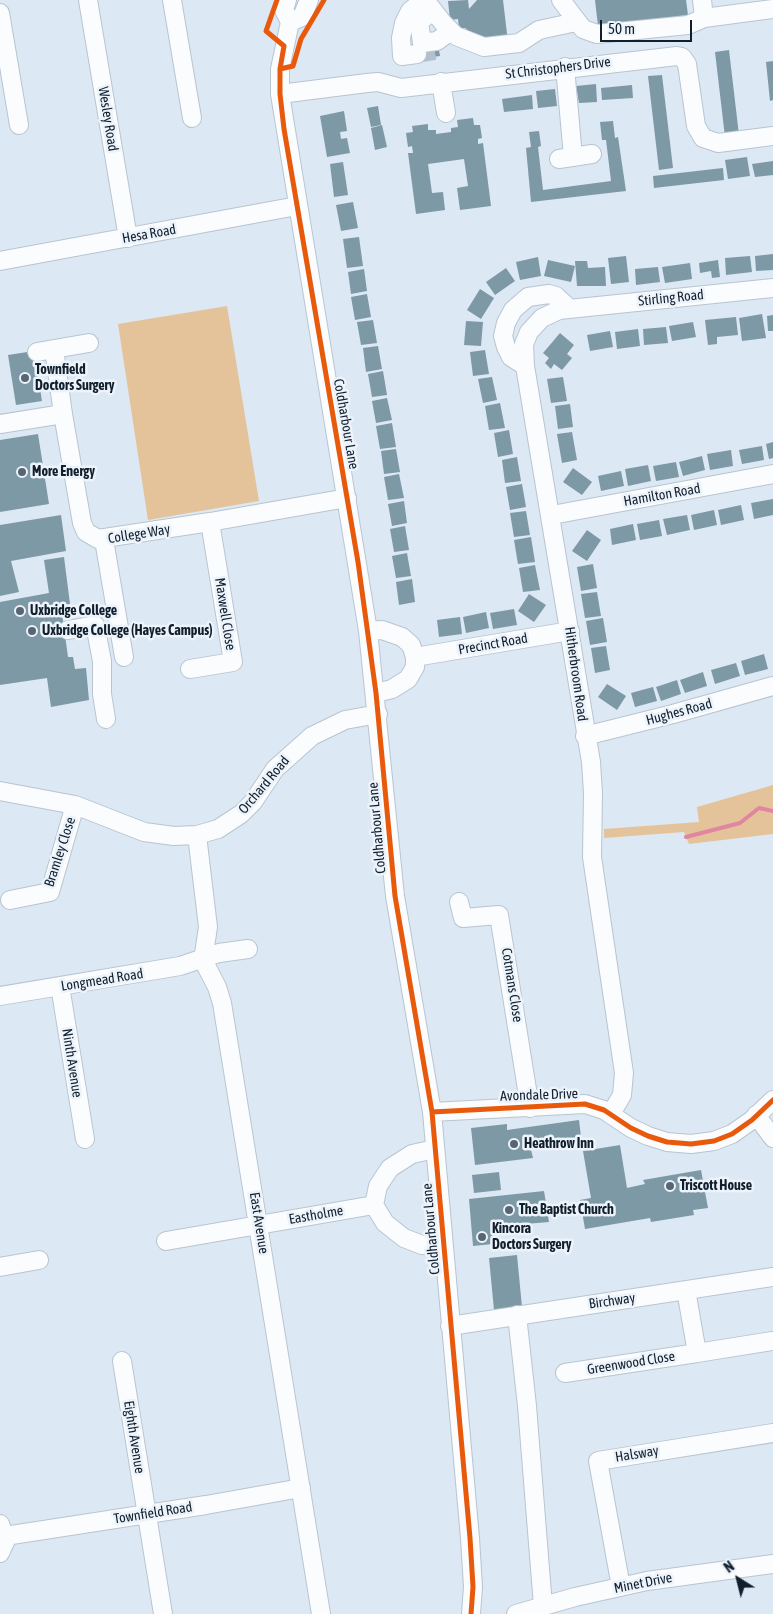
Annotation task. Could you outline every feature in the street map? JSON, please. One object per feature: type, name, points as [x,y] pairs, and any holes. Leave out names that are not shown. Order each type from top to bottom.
[{"type":"street","name":"Wesley Road","points":[[88,0],[128,238]]},
{"type":"street","points":[[172,0],[192,118]]},
{"type":"street","name":"Coldharbour Lane","points":[[287,0],[284,10],[290,22],[280,69],[280,94],[368,631],[376,694],[395,896],[432,1112],[470,1538],[473,1587],[470,1614]]},
{"type":"street","points":[[290,22],[302,17],[309,0]]},
{"type":"street","points":[[561,0],[576,22],[590,32],[607,34],[688,25],[704,18],[773,9]]},
{"type":"street","points":[[702,0],[704,18]]},
{"type":"street","points":[[427,4],[456,35],[484,47],[519,43],[539,30],[576,22]]},
{"type":"street","points":[[427,4],[419,22],[422,43],[456,35]]},
{"type":"street","points":[[417,54],[402,56],[401,38],[404,23],[410,11],[427,4]]},
{"type":"street","points":[[0,13],[19,125]]},
{"type":"street","points":[[439,50],[450,49],[456,35]]},
{"type":"street","name":"St Christophers Drive","points":[[280,94],[378,82],[401,88],[565,67],[671,56],[682,57],[688,68],[697,130],[704,138],[718,143],[773,136]]},
{"type":"street","points":[[565,67],[566,158],[592,154]]},
{"type":"street","points":[[441,82],[446,113]]},
{"type":"street","name":"Hesa Road","points":[[0,261],[297,206]]},
{"type":"street","name":"Stirling Road","points":[[525,366],[524,344],[528,332],[542,318],[569,308],[773,288]]},
{"type":"street","points":[[525,366],[511,357],[504,342],[504,329],[513,310],[528,297],[544,293],[556,296],[569,308]]},
{"type":"street","points":[[37,352],[89,342]]},
{"type":"street","points":[[0,424],[63,414],[54,349]]},
{"type":"street","name":"Hitherbroom Road","points":[[525,366],[552,515],[585,736],[591,762],[593,793],[592,857],[624,1073],[622,1095],[611,1114]]},
{"type":"street","name":"College Way","points":[[63,414],[83,528],[93,538],[104,540],[347,498]]},
{"type":"street","name":"Hamilton Road","points":[[552,515],[773,474]]},
{"type":"street","name":"Maxwell Close","points":[[190,669],[233,662],[210,522]]},
{"type":"street","points":[[100,649],[123,651],[104,540]]},
{"type":"street","points":[[68,630],[95,625],[100,649],[106,719]]},
{"type":"street","points":[[368,631],[382,630],[402,637],[411,645],[415,657],[415,667],[408,678],[392,689],[376,694]]},
{"type":"street","name":"Precinct Road","points":[[415,657],[570,631]]},
{"type":"street","name":"Hughes Road","points":[[585,736],[773,686]]},
{"type":"street","name":"Orchard Road","points":[[0,791],[75,805],[144,832],[174,836],[197,835],[218,829],[241,814],[253,802],[275,769],[312,736],[345,720],[378,714]]},
{"type":"street","name":"Bramley Close","points":[[10,900],[50,892],[75,805]]},
{"type":"street","points":[[197,835],[208,927],[203,960]]},
{"type":"street","name":"Cotmans Close","points":[[459,902],[463,918],[499,915],[530,1108]]},
{"type":"street","name":"Longmead Road","points":[[0,996],[172,968],[232,950],[248,948]]},
{"type":"street","name":"East Avenue","points":[[203,960],[217,987],[222,1003],[321,1614]]},
{"type":"street","name":"Ninth Avenue","points":[[60,986],[85,1140]]},
{"type":"street","name":"Avondale Drive","points":[[432,1112],[585,1104],[611,1114],[631,1128],[648,1136],[667,1142],[691,1144],[727,1137],[773,1100]]},
{"type":"street","points":[[756,1115],[773,1138]]},
{"type":"street","points":[[435,1149],[420,1151],[394,1164],[378,1186],[374,1205],[385,1223],[404,1238],[422,1245],[444,1246]]},
{"type":"street","name":"Eastholme","points":[[166,1240],[374,1205]]},
{"type":"street","points":[[0,1267],[39,1260]]},
{"type":"street","name":"Birchway","points":[[450,1326],[773,1277]]},
{"type":"street","points":[[686,1290],[697,1352]]},
{"type":"street","points":[[517,1315],[527,1406],[543,1606]]},
{"type":"street","name":"Greenwood Close","points":[[565,1373],[772,1341]]},
{"type":"street","name":"Eighth Avenue","points":[[122,1361],[163,1614]]},
{"type":"street","name":"Halsway","points":[[621,1586],[598,1461],[773,1433]]},
{"type":"street","name":"Townfield Road","points":[[3,1530],[146,1514],[301,1488]]},
{"type":"street","points":[[0,1553],[5,1544],[3,1530]]},
{"type":"street","name":"Minet Drive","points":[[516,1614],[621,1586],[720,1570],[773,1564]]},
{"type":"shaded area","points":[[227,306],[259,501],[148,520],[118,324]]},
{"type":"shaded area","points":[[773,785],[773,834],[689,844],[684,832],[604,838],[604,829],[699,822],[697,807]]},
{"type":"building","points":[[468,0],[469,9],[477,0],[503,0],[508,42],[485,44],[465,28],[459,29],[458,19],[450,20],[448,1]]},
{"type":"building","points":[[595,0],[686,0],[688,15],[598,26]]},
{"type":"building","points":[[438,45],[440,56],[417,59],[416,48]]},
{"type":"building","points":[[729,50],[739,135],[725,137],[715,52]]},
{"type":"building","points":[[773,61],[773,100],[770,101],[766,62]]},
{"type":"building","points":[[662,75],[673,168],[659,170],[648,76]]},
{"type":"building","points":[[596,84],[597,102],[579,103],[576,86]]},
{"type":"building","points":[[632,85],[633,98],[602,100],[601,88]]},
{"type":"building","points":[[555,89],[557,106],[538,108],[536,91]]},
{"type":"building","points":[[532,95],[533,109],[504,112],[502,99]]},
{"type":"building","points":[[378,106],[381,125],[371,127],[367,108]]},
{"type":"building","points":[[344,111],[347,131],[340,132],[341,139],[347,138],[350,153],[327,157],[320,116]]},
{"type":"building","points":[[473,118],[474,125],[480,125],[482,138],[478,139],[478,144],[483,143],[491,206],[460,210],[457,188],[468,186],[464,159],[428,164],[432,193],[443,192],[445,210],[416,214],[408,153],[413,153],[412,146],[408,147],[406,133],[413,132],[412,126],[428,124],[428,130],[436,130],[436,134],[451,132],[451,128],[458,127],[457,120]]},
{"type":"building","points":[[613,121],[615,138],[618,137],[626,191],[531,202],[526,148],[531,147],[529,132],[539,131],[541,146],[538,147],[543,190],[611,181],[606,140],[602,140],[600,122]]},
{"type":"building","points":[[382,125],[387,147],[375,150],[371,128]]},
{"type":"building","points":[[747,157],[750,176],[728,179],[725,160]]},
{"type":"building","points":[[773,161],[773,175],[755,177],[752,164]]},
{"type":"building","points":[[343,162],[348,195],[334,197],[330,164]]},
{"type":"building","points":[[723,168],[724,180],[654,188],[653,176]]},
{"type":"building","points":[[353,202],[358,228],[341,231],[336,205]]},
{"type":"building","points":[[359,237],[363,266],[347,268],[343,239]]},
{"type":"building","points":[[773,254],[773,270],[756,271],[755,256]]},
{"type":"building","points":[[626,256],[629,282],[611,284],[608,258]]},
{"type":"building","points":[[750,256],[752,272],[726,275],[725,258]]},
{"type":"building","points":[[538,257],[541,276],[520,280],[516,262]]},
{"type":"building","points":[[548,260],[575,266],[571,282],[544,276]]},
{"type":"building","points":[[718,260],[720,277],[712,278],[711,271],[700,273],[699,263]]},
{"type":"building","points":[[575,261],[587,261],[588,268],[605,267],[606,286],[577,286]]},
{"type":"building","points":[[690,263],[692,279],[665,283],[662,267]]},
{"type":"building","points":[[658,267],[660,282],[636,285],[635,269]]},
{"type":"building","points":[[506,268],[515,281],[495,295],[486,282]]},
{"type":"building","points":[[364,269],[367,291],[351,294],[348,272]]},
{"type":"building","points":[[480,289],[494,298],[481,319],[467,310]]},
{"type":"building","points":[[367,294],[371,317],[355,320],[351,297]]},
{"type":"building","points":[[762,314],[766,338],[742,341],[739,318]]},
{"type":"building","points":[[773,315],[773,331],[768,331],[767,316]]},
{"type":"building","points":[[736,317],[738,335],[717,337],[717,344],[708,345],[705,320]]},
{"type":"building","points":[[373,320],[377,343],[361,345],[357,322]]},
{"type":"building","points":[[466,321],[483,322],[481,346],[464,345]]},
{"type":"building","points":[[693,322],[696,337],[672,341],[669,326]]},
{"type":"building","points":[[666,327],[668,343],[644,345],[643,329]]},
{"type":"building","points":[[638,329],[640,346],[617,349],[615,332]]},
{"type":"building","points":[[610,331],[613,347],[590,351],[587,335]]},
{"type":"building","points":[[560,333],[574,345],[567,354],[572,358],[562,370],[554,364],[551,369],[545,363],[549,358],[543,353]]},
{"type":"building","points":[[378,346],[382,369],[366,372],[363,348]]},
{"type":"building","points":[[485,350],[489,374],[473,376],[470,352]]},
{"type":"building","name":"Townfield Doctors Surgery","points":[[34,351],[42,401],[16,405],[8,355]]},
{"type":"building","points":[[383,371],[387,395],[372,397],[368,374]]},
{"type":"building","points":[[492,377],[497,400],[483,403],[478,379]]},
{"type":"building","points":[[563,377],[567,401],[551,403],[547,379]]},
{"type":"building","points":[[387,398],[392,420],[376,423],[372,401]]},
{"type":"building","points":[[500,403],[505,428],[489,430],[485,406]]},
{"type":"building","points":[[570,404],[573,427],[558,429],[555,406]]},
{"type":"building","points":[[392,423],[396,447],[380,449],[376,426]]},
{"type":"building","points":[[509,430],[513,454],[498,457],[494,433]]},
{"type":"building","points":[[572,432],[577,460],[562,463],[557,434]]},
{"type":"building","name":"More Energy","points":[[38,434],[49,504],[0,512],[0,440]]},
{"type":"building","points":[[773,442],[773,458],[769,459],[766,444]]},
{"type":"building","points":[[762,446],[764,460],[742,464],[739,450]]},
{"type":"building","points":[[396,449],[400,472],[384,474],[381,451]]},
{"type":"building","points":[[731,450],[733,466],[710,470],[707,454]]},
{"type":"building","points":[[702,456],[705,470],[683,476],[679,462]]},
{"type":"building","points":[[517,457],[521,481],[505,483],[502,460]]},
{"type":"building","points":[[676,462],[679,477],[656,481],[653,466]]},
{"type":"building","points":[[648,465],[651,481],[628,486],[625,469]]},
{"type":"building","points":[[573,468],[592,482],[582,495],[563,482]]},
{"type":"building","points":[[621,471],[624,486],[601,491],[598,476]]},
{"type":"building","points":[[399,474],[404,498],[388,500],[384,477]]},
{"type":"building","points":[[522,484],[526,507],[510,510],[506,487]]},
{"type":"building","points":[[773,499],[773,515],[754,519],[751,503]]},
{"type":"building","points":[[404,501],[407,523],[392,526],[388,504]]},
{"type":"building","points":[[741,505],[744,520],[721,525],[718,510]]},
{"type":"building","points":[[714,510],[717,525],[694,530],[691,515]]},
{"type":"building","points":[[526,511],[530,535],[514,537],[510,513]]},
{"type":"building","points":[[61,515],[66,551],[11,561],[19,592],[0,596],[0,525]]},
{"type":"building","points":[[687,515],[690,530],[667,535],[663,519]]},
{"type":"building","points":[[659,520],[662,536],[640,540],[637,524]]},
{"type":"building","points":[[633,524],[636,540],[612,545],[610,529]]},
{"type":"building","points":[[405,526],[409,550],[394,552],[390,529]]},
{"type":"building","points":[[587,530],[601,540],[587,561],[572,551]]},
{"type":"building","points":[[531,537],[535,562],[518,564],[514,540]]},
{"type":"building","points":[[407,553],[411,576],[396,578],[392,556]]},
{"type":"building","name":"Uxbridge College (Hayes Campus)","points":[[64,557],[70,604],[61,606],[68,657],[73,657],[75,669],[86,668],[89,700],[51,707],[47,678],[0,685],[0,602],[49,593],[44,560]]},
{"type":"building","points":[[593,564],[597,588],[581,591],[577,567]]},
{"type":"building","points":[[535,565],[540,590],[523,592],[519,568]]},
{"type":"building","points":[[412,579],[415,602],[399,605],[396,582]]},
{"type":"building","points":[[597,592],[601,616],[585,618],[581,594]]},
{"type":"building","points":[[529,594],[546,605],[534,622],[518,611]]},
{"type":"building","points":[[514,609],[517,625],[493,629],[490,613]]},
{"type":"building","points":[[486,612],[489,628],[466,633],[463,617]]},
{"type":"building","points":[[460,617],[462,634],[439,637],[437,620]]},
{"type":"building","points":[[603,618],[607,642],[590,645],[586,621]]},
{"type":"building","points":[[606,646],[610,670],[595,673],[591,648]]},
{"type":"building","points":[[764,654],[768,669],[745,675],[741,661]]},
{"type":"building","points":[[736,663],[740,676],[715,684],[711,670]]},
{"type":"building","points":[[703,672],[707,686],[685,693],[680,680]]},
{"type":"building","points":[[677,680],[681,694],[661,701],[656,687]]},
{"type":"building","points":[[607,684],[626,696],[617,710],[598,697]]},
{"type":"building","points":[[653,687],[657,701],[635,707],[631,693]]},
{"type":"building","name":"Heathrow Inn","points":[[579,1120],[581,1137],[555,1142],[555,1147],[531,1150],[533,1158],[475,1165],[471,1128],[507,1124],[507,1130]]},
{"type":"building","name":"Triscott House","points":[[620,1145],[627,1188],[645,1184],[643,1180],[701,1170],[708,1208],[693,1210],[694,1215],[651,1222],[650,1218],[585,1229],[580,1200],[591,1198],[583,1151]]},
{"type":"building","points":[[499,1172],[501,1190],[474,1193],[472,1175]]},
{"type":"building","name":"The Baptist Church","points":[[544,1191],[549,1222],[525,1224],[526,1231],[503,1234],[502,1226],[492,1227],[493,1244],[473,1246],[469,1199]]},
{"type":"building","points":[[517,1255],[522,1307],[494,1310],[489,1258]]},
{"type":"waterway","points":[[686,837],[740,823],[759,808],[773,811]]},
{"type":"tunnel","points":[[417,54],[439,50]]},
{"type":"cycle path","points":[[277,0],[266,31],[284,46],[280,69],[280,94],[284,129],[358,562],[376,693],[395,896],[432,1112],[470,1538],[473,1587],[471,1614]]},
{"type":"cycle path","points":[[280,69],[293,66],[301,39],[324,0]]},
{"type":"cycle path","points":[[432,1112],[585,1104],[604,1110],[631,1128],[648,1136],[667,1142],[691,1144],[714,1141],[732,1134],[752,1120],[773,1100]]},
{"type":"place","name":"Townfield Doctors Surgery","points":[[25,378]]},
{"type":"place","name":"More Energy","points":[[22,472]]},
{"type":"place","name":"Uxbridge College","points":[[20,611]]},
{"type":"place","name":"Uxbridge College (Hayes Campus)","points":[[32,631]]},
{"type":"place","name":"Heathrow Inn","points":[[514,1144]]},
{"type":"place","name":"Triscott House","points":[[670,1186]]},
{"type":"place","name":"The Baptist Church","points":[[509,1210]]},
{"type":"place","name":"Kincora Doctors Surgery","points":[[482,1237]]}]
